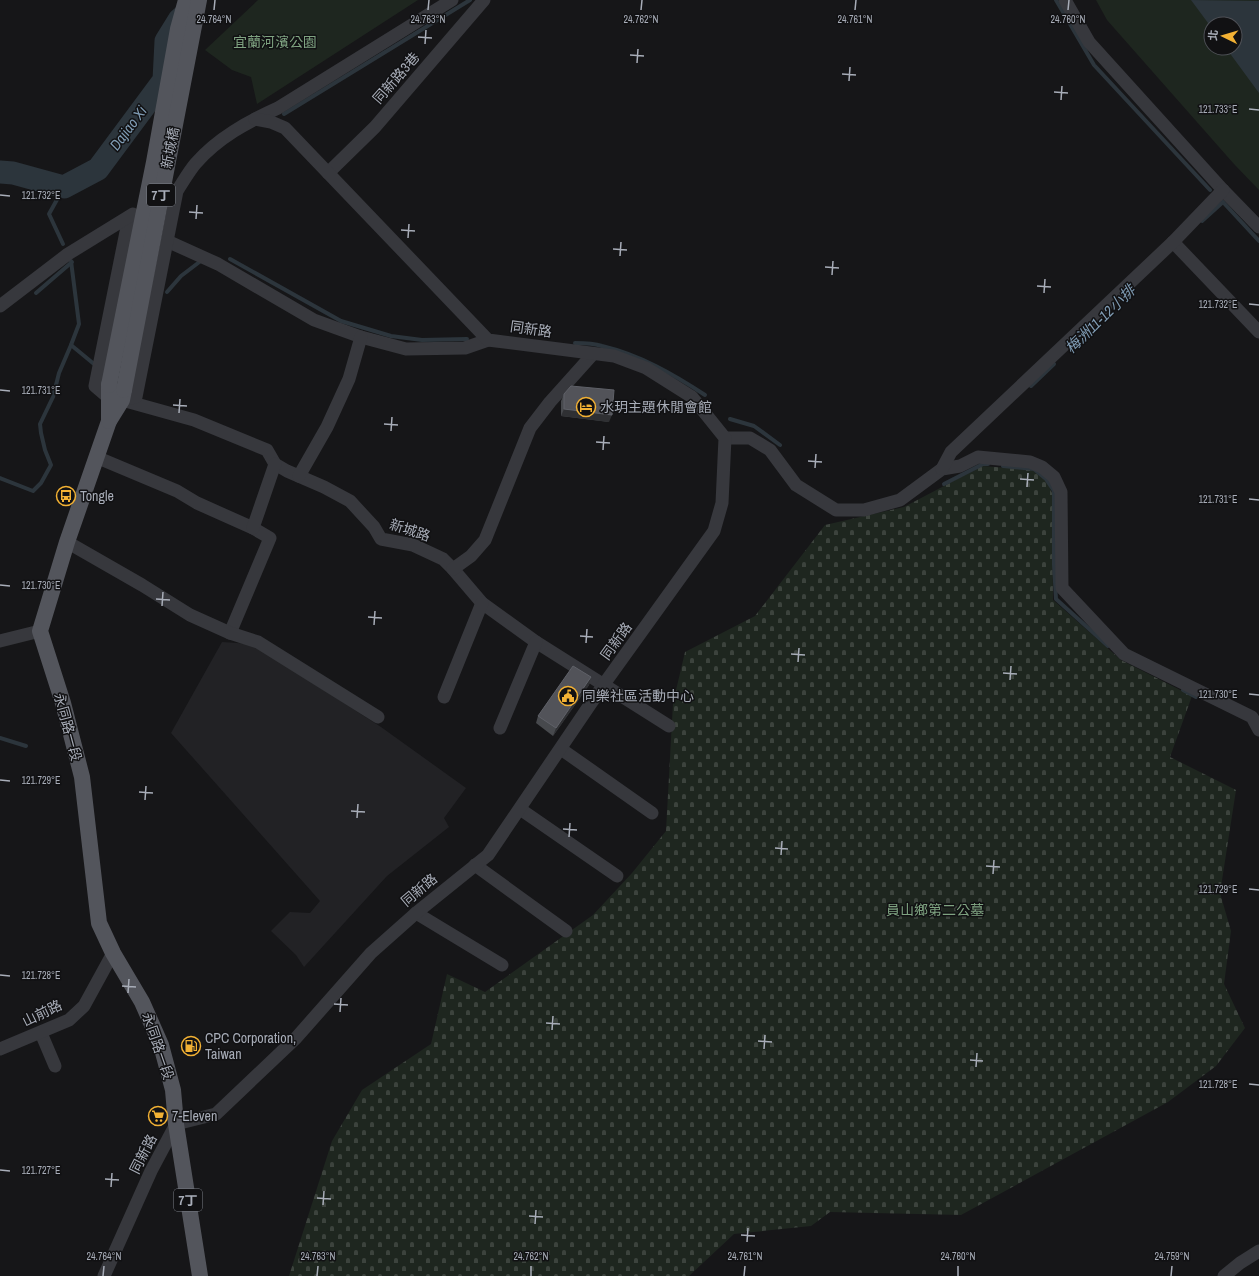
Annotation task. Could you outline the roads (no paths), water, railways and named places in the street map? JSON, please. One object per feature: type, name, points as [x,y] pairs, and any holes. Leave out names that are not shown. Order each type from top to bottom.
[{"type":"main road","name":"新城橋","points":[[116,393],[154,162],[178,29],[186,0]]},
{"type":"main road","name":"新城橋","points":[[116,393],[199,0]]},
{"type":"main road","name":"7丁","points":[[40,631],[67,542],[109,421],[116,393]]},
{"type":"main road","name":"永同路一段","points":[[40,631],[63,703],[82,777],[99,923],[113,953],[142,1002],[160,1045],[173,1090],[176,1124]]},
{"type":"main road","name":"7丁","points":[[176,1124],[200,1276]]},
{"type":"street","points":[[129,217],[95,386],[116,393],[136,397],[177,191],[196,163],[221,139],[255,118],[278,108],[452,0]]},
{"type":"street","name":"同新路3巷","points":[[328,173],[375,127],[484,0]]},
{"type":"street","points":[[1065,0],[1089,42],[1223,190],[1259,227]]},
{"type":"street","points":[[167,241],[218,264],[314,320],[361,337],[406,349],[465,348],[488,340],[285,128],[271,122],[255,118]]},
{"type":"street","points":[[725,438],[750,438],[770,450],[796,485],[836,510],[864,510],[900,500],[942,469],[951,452],[1173,242],[1223,190]]},
{"type":"street","points":[[0,306],[68,254],[129,217],[151,201],[177,191]]},
{"type":"street","points":[[1173,242],[1259,332]]},
{"type":"street","points":[[299,476],[327,427],[349,379],[361,337]]},
{"type":"street","name":"同新路","points":[[104,1276],[151,1171],[176,1124],[216,1114],[296,1038],[371,953],[416,913],[488,855],[604,684],[714,531],[722,503],[725,438],[692,397],[646,368],[614,356],[488,340]]},
{"type":"street","points":[[453,569],[471,556],[485,540],[530,428],[550,402],[593,354]]},
{"type":"street","name":"新城路","points":[[116,393],[194,420],[267,450],[275,464],[350,501],[374,527],[380,539],[413,545],[443,559],[482,603],[536,642],[669,726]]},
{"type":"street","points":[[96,457],[177,491],[253,528],[270,538],[230,633]]},
{"type":"street","points":[[942,469],[960,466],[978,457],[1030,462],[1042,467],[1054,477],[1061,492],[1062,588],[1124,654],[1252,718],[1259,730]]},
{"type":"street","points":[[253,528],[275,464]]},
{"type":"street","points":[[67,542],[142,585],[190,615],[230,633],[258,642],[378,718]]},
{"type":"street","points":[[444,697],[482,603]]},
{"type":"street","points":[[0,641],[40,631]]},
{"type":"street","points":[[500,728],[536,642]]},
{"type":"street","points":[[561,749],[652,813]]},
{"type":"street","points":[[520,809],[617,876]]},
{"type":"street","points":[[475,865],[566,932]]},
{"type":"street","points":[[416,913],[502,965]]},
{"type":"street","name":"山前路","points":[[0,1049],[69,1020],[84,1006],[113,953]]},
{"type":"street","points":[[41,1033],[55,1066]]},
{"type":"street","points":[[1224,1276],[1240,1263],[1259,1251]]},
{"type":"waterway","points":[[284,114],[470,0]]},
{"type":"waterway","points":[[1056,0],[1094,65],[1210,190]]},
{"type":"waterway","name":"Dajiao Xi","points":[[0,172],[13,173],[64,187],[98,169],[164,80],[166,41],[179,20],[187,13]]},
{"type":"waterway","points":[[63,244],[49,214],[64,187]]},
{"type":"waterway","points":[[1222,201],[1259,241]]},
{"type":"waterway","name":"梅洲11-12小排","points":[[1202,221],[1223,202]]},
{"type":"waterway","points":[[230,259],[341,321],[391,336],[422,340],[467,339]]},
{"type":"waterway","points":[[167,292],[181,276],[202,260]]},
{"type":"waterway","points":[[71,261],[79,324],[71,345]]},
{"type":"waterway","points":[[36,293],[72,262]]},
{"type":"waterway","points":[[575,343],[595,344],[630,354],[656,366],[705,395]]},
{"type":"waterway","points":[[0,478],[33,491],[41,483],[51,465],[45,450],[40,424],[53,397],[59,373],[71,345],[94,364]]},
{"type":"waterway","name":"梅洲11-12小排","points":[[1031,386],[1054,364]]},
{"type":"waterway","points":[[730,419],[754,426],[780,445]]},
{"type":"waterway","points":[[944,484],[983,464],[988,464]]},
{"type":"waterway","points":[[1003,466],[1034,469],[1046,479],[1054,491],[1054,565],[1056,599],[1108,646]]},
{"type":"waterway","points":[[1183,690],[1196,697]]},
{"type":"waterway","points":[[0,738],[26,746]]},
{"type":"place","name":"水玥主題休閒會館","points":[[586,407]]},
{"type":"place","name":"Tongle","points":[[66,496]]},
{"type":"place","name":"同樂社區活動中心","points":[[568,696]]},
{"type":"place","name":"CPC Corporation, Taiwan","points":[[191,1046]]},
{"type":"place","name":"7-Eleven","points":[[158,1116]]},
{"type":"park label","name":"宜蘭河濱公園","points":[[275,42]]},
{"type":"park label","name":"員山鄉第二公墓","points":[[935,910]]}]
